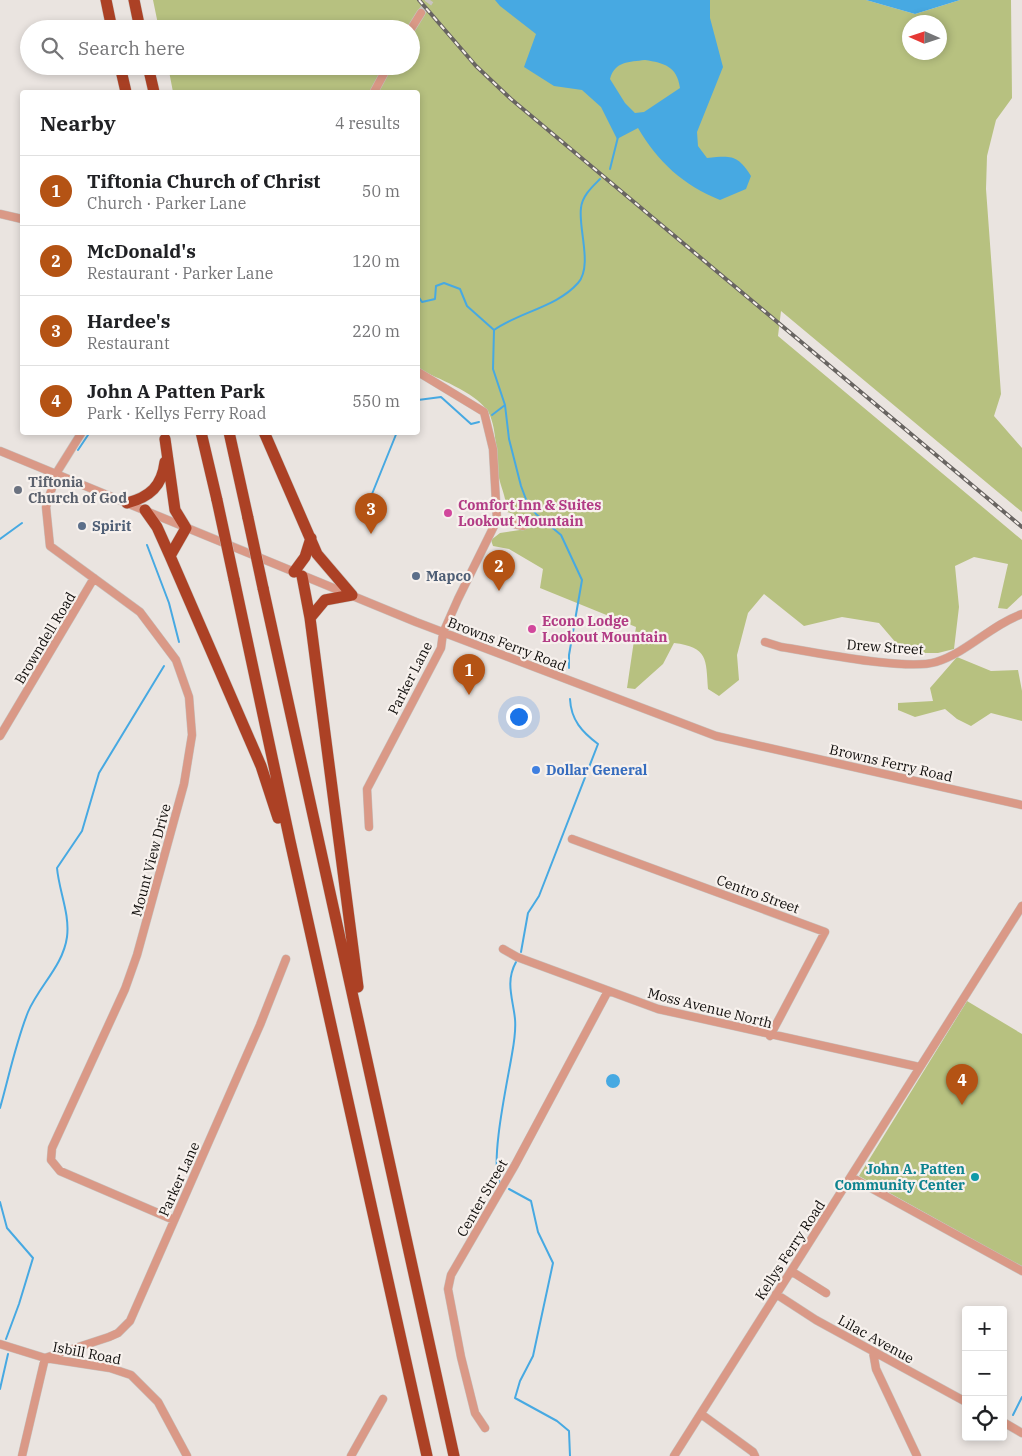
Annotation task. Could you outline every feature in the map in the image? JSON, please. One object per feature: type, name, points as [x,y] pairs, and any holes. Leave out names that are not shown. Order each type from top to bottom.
[{"type":"highway","points":[[106,0],[110,20]]},
{"type":"highway","points":[[134,0],[138,20]]},
{"type":"highway","points":[[122,75],[126,90]]},
{"type":"highway","points":[[150,75],[154,90]]},
{"type":"highway","points":[[203,435],[290,841],[427,1456]]},
{"type":"highway","points":[[230,435],[454,1456]]},
{"type":"highway","points":[[265,435],[317,554],[352,595],[325,600],[310,618]]},
{"type":"highway","points":[[127,503],[141,499],[158,486],[163,475],[165,436]]},
{"type":"highway","points":[[165,436],[174,510],[186,528],[170,556]]},
{"type":"highway","points":[[145,510],[157,527],[262,766],[280,824],[290,841]]},
{"type":"highway","points":[[311,538],[298,574],[310,618],[367,1061]]},
{"type":"street","points":[[416,20],[421,13]]},
{"type":"street","points":[[375,90],[383,75]]},
{"type":"street","points":[[0,214],[20,219]]},
{"type":"street","name":"Parker Lane","points":[[369,827],[367,789],[441,648],[443,633],[497,520],[493,449],[484,412],[420,373]]},
{"type":"street","name":"Mount View Drive","points":[[80,435],[57,472],[46,507],[50,546],[140,612],[176,660],[189,697],[192,736],[184,784],[137,955],[125,989],[52,1148],[51,1160],[60,1170],[174,1220]]},
{"type":"street","name":"Browns Ferry Road","points":[[0,450],[443,633],[716,736],[1022,805]]},
{"type":"street","points":[[497,520],[523,526]]},
{"type":"street","name":"Browndell Road","points":[[0,736],[94,578]]},
{"type":"street","name":"Drew Street","points":[[765,642],[781,648],[885,662],[934,663],[974,642],[1000,624],[1022,614]]},
{"type":"street","name":"Centro Street","points":[[572,839],[825,932],[770,1036]]},
{"type":"street","name":"Kellys Ferry Road","points":[[674,1456],[919,1068],[1019,918],[1022,906]]},
{"type":"street","name":"Moss Avenue North","points":[[503,949],[658,1009],[770,1036],[919,1068]]},
{"type":"street","name":"Parker Lane","points":[[46,1358],[109,1337],[125,1327],[138,1303],[260,1025],[286,959]]},
{"type":"street","name":"Center Street","points":[[485,1428],[475,1413],[461,1357],[448,1289],[451,1276],[522,1152],[608,991]]},
{"type":"street","points":[[851,1178],[1022,1271]]},
{"type":"street","points":[[792,1271],[826,1292]]},
{"type":"street","name":"Lilac Avenue","points":[[776,1294],[873,1352],[962,1400]]},
{"type":"street","name":"Isbill Road","points":[[0,1344],[46,1358],[110,1368],[131,1375],[158,1402],[187,1456]]},
{"type":"street","points":[[873,1352],[876,1369],[917,1456]]},
{"type":"street","points":[[22,1456],[46,1358]]},
{"type":"street","points":[[351,1456],[383,1399]]},
{"type":"street","points":[[701,1414],[753,1452],[755,1456]]},
{"type":"street","points":[[1007,1424],[1022,1432]]},
{"type":"green space","points":[[153,0],[866,0],[915,14],[960,0],[1011,0],[1012,98],[996,120],[987,156],[986,189],[1001,394],[994,416],[1022,448],[1022,512],[781,311],[778,336],[1022,540],[1022,595],[1007,609],[998,608],[1008,564],[974,557],[955,566],[959,607],[954,649],[938,653],[922,653],[897,644],[879,623],[842,617],[804,626],[764,594],[748,613],[737,655],[739,680],[719,696],[708,689],[707,670],[703,656],[699,651],[674,643],[663,664],[635,689],[627,688],[636,627],[540,588],[543,569],[509,549],[493,546],[491,540],[500,533],[520,530],[514,514],[507,512],[505,497],[498,474],[493,424],[490,416],[481,403],[473,397],[455,386],[420,370],[420,90],[173,90],[170,75],[420,75],[420,20],[157,20]]},
{"type":"green space","points":[[957,657],[991,671],[1018,670],[1022,691],[1022,721],[991,713],[971,726],[957,719],[945,709],[915,717],[898,710],[898,703],[933,701],[930,688]]},
{"type":"green space","points":[[967,1001],[1022,1034],[1022,1267],[859,1176]]},
{"type":"water","points":[[495,0],[710,0],[710,18],[723,67],[697,132],[698,146],[707,158],[728,157],[742,164],[751,176],[746,189],[720,200],[683,180],[663,162],[638,128],[617,139],[601,107],[582,90],[554,86],[524,67],[536,34]],"holes":[[[633,61],[652,61],[664,64],[673,70],[680,88],[644,112],[635,113],[625,103],[610,79],[615,69],[623,64]]]},
{"type":"water","points":[[866,0],[960,0],[915,14]]},
{"type":"water","points":[[613,1074],[618,1076],[620,1081],[618,1086],[613,1088],[608,1086],[606,1081],[608,1076]]},
{"type":"waterway","points":[[610,169],[618,137]]},
{"type":"waterway","points":[[494,330],[515,318],[560,298],[578,283],[582,276],[585,257],[581,208],[588,192],[600,179]]},
{"type":"waterway","points":[[420,299],[422,302],[435,299],[436,286],[444,283],[460,289],[467,306],[494,330],[493,369],[505,405],[509,439],[521,486],[527,502],[536,514],[561,535],[582,580],[569,655],[569,668]]},
{"type":"waterway","points":[[420,400],[441,397],[471,424],[479,422]]},
{"type":"waterway","points":[[492,415],[505,405]]},
{"type":"waterway","points":[[78,450],[88,435]]},
{"type":"waterway","points":[[370,499],[396,435]]},
{"type":"waterway","points":[[0,539],[22,523]]},
{"type":"waterway","points":[[147,545],[169,603],[179,642]]},
{"type":"waterway","points":[[0,1108],[16,1047],[28,1012],[38,993],[56,967],[65,947],[68,928],[57,868],[82,831],[99,773],[164,666]]},
{"type":"waterway","points":[[521,952],[528,913],[539,896],[598,744],[578,725],[570,699]]},
{"type":"waterway","points":[[500,1183],[497,1173],[498,1140],[515,1036],[515,1019],[510,984],[516,962]]},
{"type":"waterway","points":[[509,1189],[531,1201],[538,1232],[553,1263],[533,1356],[520,1381],[515,1398],[557,1421],[569,1431],[570,1456]]},
{"type":"waterway","points":[[0,1202],[7,1228],[33,1258],[6,1339]]},
{"type":"waterway","points":[[0,1389],[8,1354]]},
{"type":"waterway","points":[[1013,1415],[1022,1397]]},
{"type":"tunnel","points":[[421,13],[430,0]]},
{"type":"railway","points":[[419,0],[476,66],[511,99],[1022,527]]},
{"type":"place","name":"Tiftonia Church of God","points":[[18,490]]},
{"type":"place","name":"Comfort Inn & Suites Lookout Mountain","points":[[448,513]]},
{"type":"place","name":"Spirit","points":[[82,526]]},
{"type":"place","name":"Hardee's","points":[[371,534]]},
{"type":"place","name":"Mapco","points":[[416,576]]},
{"type":"place","name":"McDonald's","points":[[499,591]]},
{"type":"place","name":"Econo Lodge Lookout Mountain","points":[[532,629]]},
{"type":"place","name":"Tiftonia Church of Christ","points":[[469,695]]},
{"type":"place","name":"Dollar General","points":[[536,770]]},
{"type":"place","name":"John A Patten Park","points":[[962,1105]]},
{"type":"place","name":"John A. Patten Community Center","points":[[975,1177]]}]
